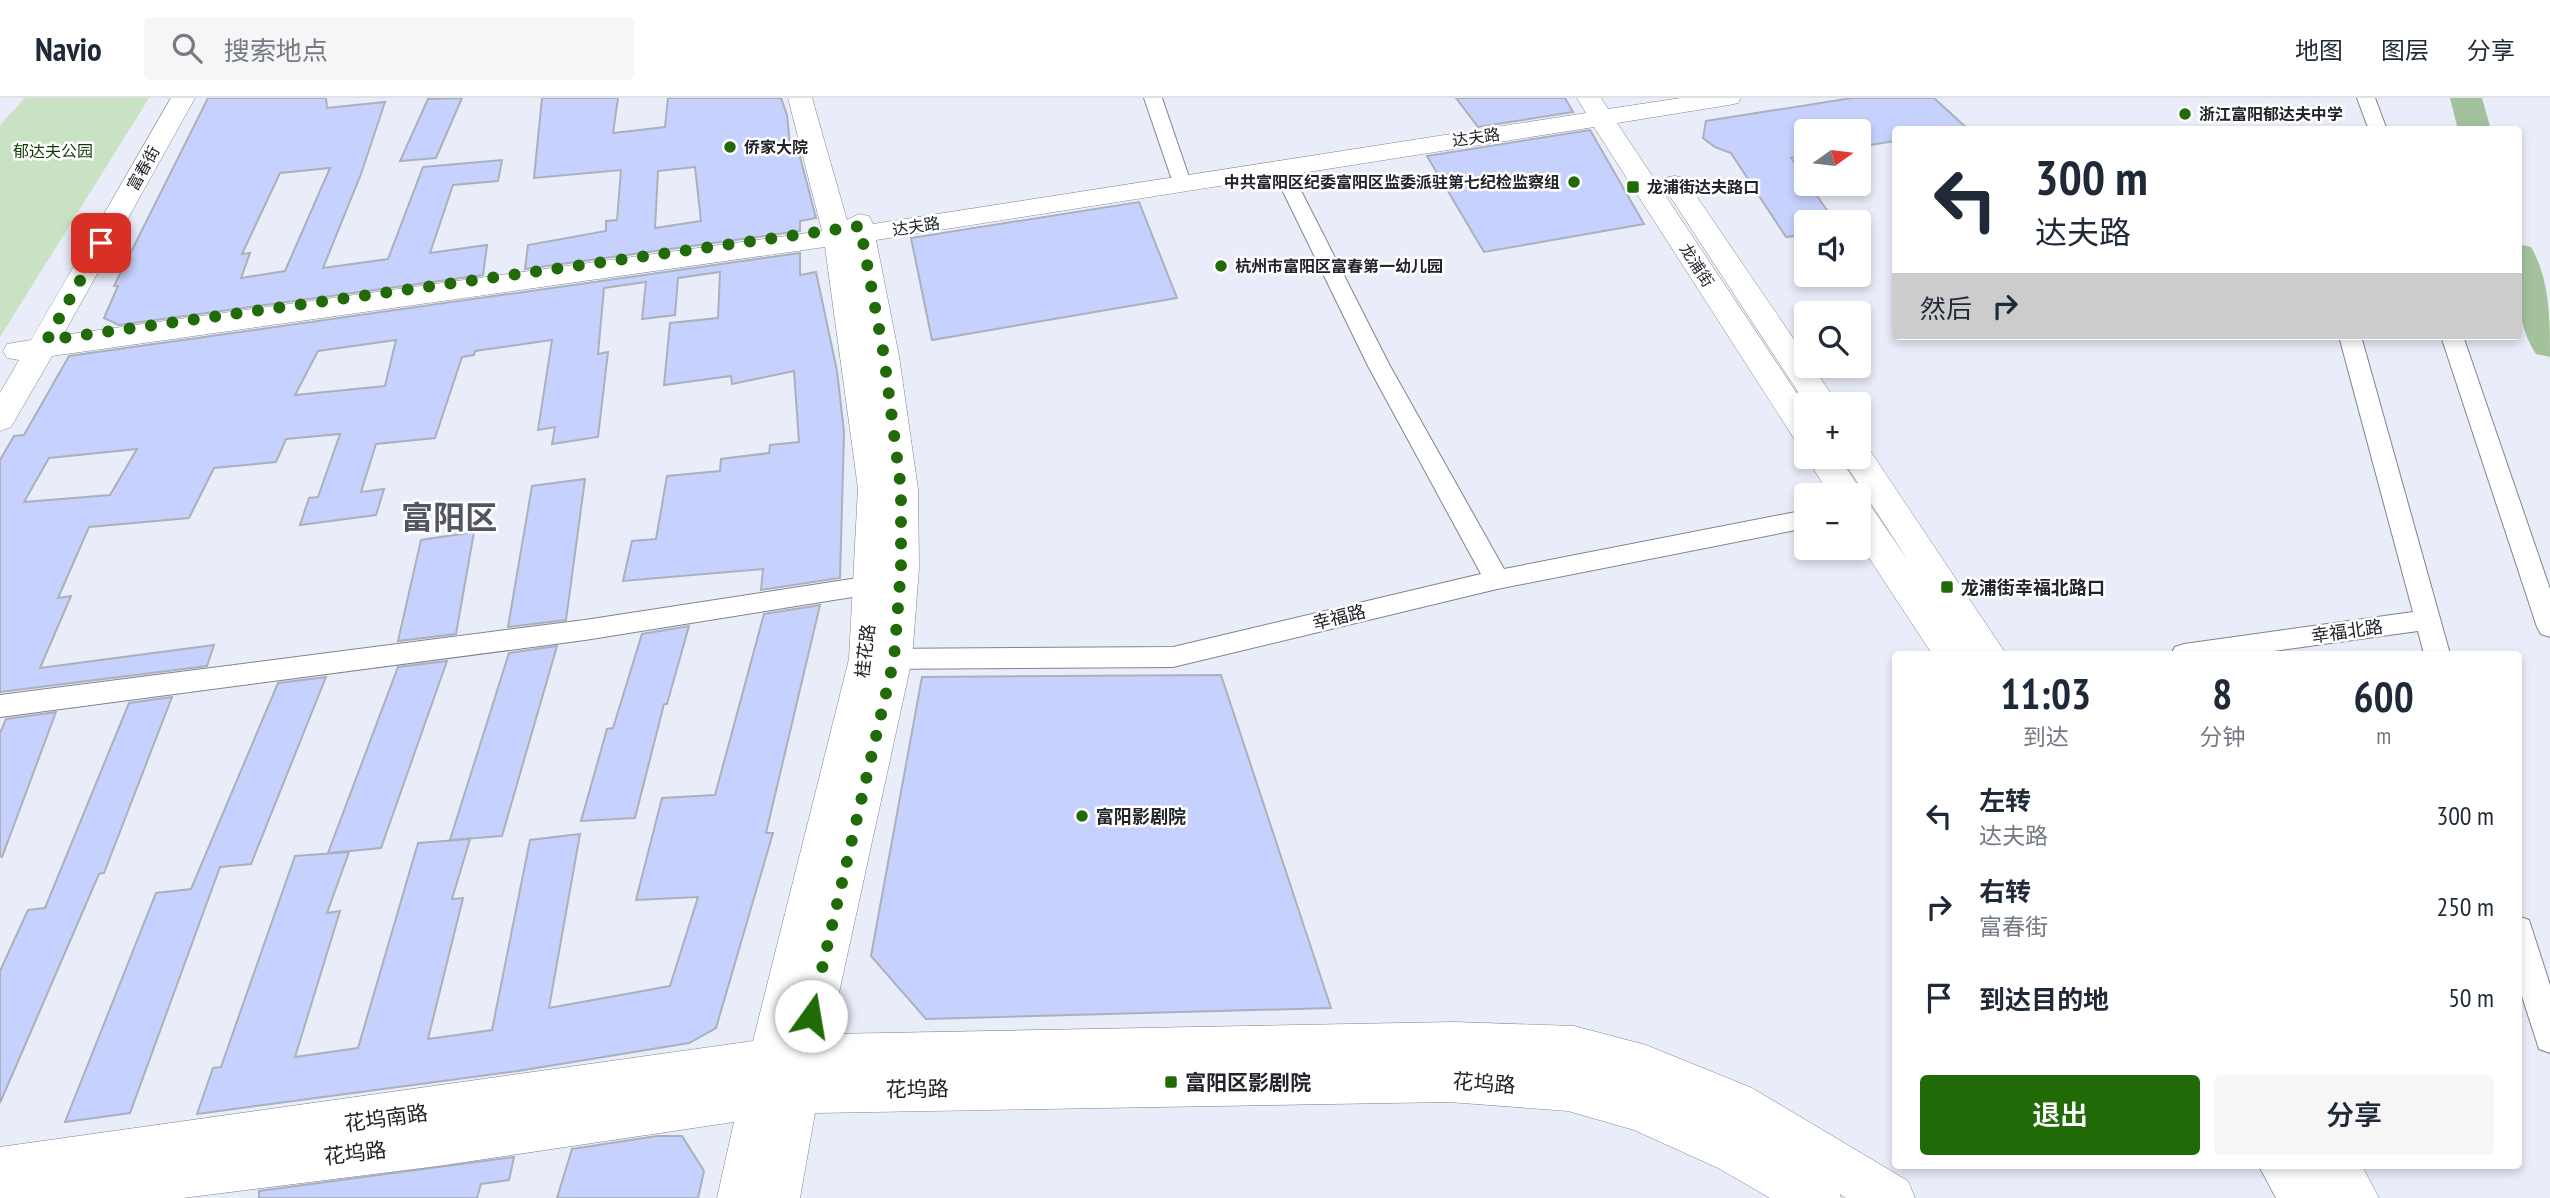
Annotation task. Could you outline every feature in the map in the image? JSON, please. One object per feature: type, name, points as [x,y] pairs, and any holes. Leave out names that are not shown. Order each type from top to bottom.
[{"type":"main road","points":[[0,381],[32,346],[163,98]]},
{"type":"main road","name":"富春街","points":[[0,420],[32,346],[183,98]]},
{"type":"main road","name":"桂花路","points":[[741,1198],[783,1076],[881,659],[871,585],[875,488],[849,232],[800,98]]},
{"type":"main road","points":[[826,98],[849,232],[884,356],[901,489],[901,568],[881,659]]},
{"type":"main road","name":"达夫路","points":[[849,232],[1683,98]]},
{"type":"main road","name":"达夫路","points":[[32,346],[849,232],[1280,167],[1609,108],[1729,98]]},
{"type":"main road","name":"龙浦街","points":[[1609,108],[1813,392]]},
{"type":"main road","name":"龙浦街","points":[[1609,108],[1794,412]]},
{"type":"main road","points":[[1865,469],[1986,651]]},
{"type":"main road","points":[[1871,533],[1949,651]]},
{"type":"main road","name":"花坞路","points":[[0,1197],[438,1142],[783,1076],[1454,1043],[1574,1048],[1646,1067],[1735,1104],[1891,1198]]},
{"type":"main road","points":[[776,1198],[783,1076]]},
{"type":"main road","name":"花坞南路","points":[[0,1171],[783,1076]]},
{"type":"main road","name":"花坞路","points":[[783,1076],[1449,1080],[1569,1089],[1639,1108],[1735,1151],[1817,1198]]},
{"type":"main road","points":[[2285,1169],[2304,1198]]},
{"type":"main road","points":[[2335,1169],[2355,1198]]},
{"type":"street","points":[[1153,98],[1180,177]]},
{"type":"street","points":[[2366,98],[2376,126]]},
{"type":"street","points":[[1280,167],[1379,366],[1497,580]]},
{"type":"street","points":[[2351,340],[2436,651]]},
{"type":"street","points":[[2453,340],[2550,627]]},
{"type":"street","name":"幸福路","points":[[881,659],[1173,657],[1497,580],[1794,521]]},
{"type":"street","points":[[0,706],[585,630],[871,585]]},
{"type":"street","name":"幸福北路","points":[[2205,651],[2427,620]]},
{"type":"street","points":[[2522,944],[2550,1038]]},
{"type":"green space","name":"郁达夫公园","points":[[25,98],[149,98],[0,337],[0,125]]},
{"type":"building","points":[[208,98],[326,98],[327,108],[385,102],[361,174],[323,268],[388,259],[423,167],[502,160],[498,181],[453,185],[430,253],[487,245],[483,275],[119,325],[104,318],[118,286],[114,286]],"holes":[[[330,168],[285,271],[241,278],[250,253],[242,254],[280,173]]]},
{"type":"building","points":[[462,98],[436,158],[400,161],[428,99]]},
{"type":"building","points":[[542,98],[618,98],[613,133],[665,127],[668,98],[781,98],[787,115],[791,155],[799,153],[816,218],[800,221],[800,231],[525,269],[528,245],[606,231],[606,221],[617,220],[621,170],[534,178]],"holes":[[[695,167],[701,221],[655,228],[658,171]]]},
{"type":"building","points":[[1456,98],[1565,98],[1573,112],[1478,127]]},
{"type":"building","points":[[1852,98],[1934,98],[1965,126],[1892,126],[1892,141],[1871,145],[1871,119],[1794,119],[1794,157],[1791,158],[1794,162],[1794,196],[1817,196],[1827,210],[1794,210],[1794,236],[1786,237],[1731,153],[1715,147],[1703,138],[1706,121]]},
{"type":"building","points":[[1590,130],[1644,224],[1484,252],[1427,156]]},
{"type":"building","points":[[1139,202],[1177,298],[932,340],[911,238]]},
{"type":"building","points":[[800,253],[800,275],[816,272],[837,371],[844,432],[840,578],[761,590],[763,569],[623,581],[632,541],[656,539],[667,476],[720,471],[721,459],[769,453],[770,445],[799,442],[794,371],[732,384],[731,376],[664,385],[670,323],[718,318],[720,272],[678,278],[675,315],[642,319],[646,282],[604,288],[598,354],[608,352],[598,437],[552,444],[555,427],[538,430],[552,340],[475,351],[474,355],[462,357],[435,438],[376,444],[361,492],[384,489],[376,515],[300,525],[309,498],[318,497],[340,434],[286,439],[276,462],[214,468],[189,518],[89,527],[58,598],[71,596],[40,668],[214,645],[207,666],[0,692],[0,460],[14,436],[24,435],[69,356]],"holes":[[[396,340],[385,386],[295,395],[318,351]],[[137,449],[110,495],[24,502],[49,458]]]},
{"type":"building","points":[[585,479],[566,620],[508,627],[532,486]]},
{"type":"building","points":[[474,532],[456,634],[398,641],[421,540]]},
{"type":"building","points":[[820,605],[766,833],[773,833],[716,1028],[689,1043],[518,1071],[197,1114],[213,1068],[221,1067],[295,856],[349,852],[327,913],[340,911],[295,1057],[358,1048],[418,843],[470,839],[452,899],[463,898],[428,1039],[492,1030],[530,840],[580,834],[549,1008],[670,986],[698,897],[636,900],[662,798],[715,795],[764,614]]},
{"type":"building","points":[[689,626],[667,704],[664,704],[635,818],[581,821],[607,729],[613,728],[642,634]]},
{"type":"building","points":[[557,646],[502,836],[450,840],[509,653]]},
{"type":"building","points":[[447,661],[381,848],[328,853],[398,667]]},
{"type":"building","name":"富阳影剧院","points":[[1221,675],[1331,1008],[926,1019],[871,956],[922,677]]},
{"type":"building","points":[[326,677],[251,864],[220,867],[130,1113],[65,1122],[156,893],[191,889],[278,683]]},
{"type":"building","points":[[172,697],[104,873],[99,874],[0,1103],[0,971],[28,910],[45,908],[129,703]]},
{"type":"building","points":[[56,712],[2,857],[0,733],[6,719]]},
{"type":"building","points":[[657,1136],[682,1136],[704,1171],[698,1198],[557,1198],[572,1149]]},
{"type":"building","points":[[514,1157],[509,1180],[481,1184],[477,1198],[259,1198],[259,1191]]},
{"type":"waterway","points":[[2466,98],[2474,126]]},
{"type":"waterway","points":[[2522,266],[2550,345]]},
{"type":"place","name":"浙江富阳郁达夫中学","points":[[2185,114]]},
{"type":"place","name":"侨家大院","points":[[730,147]]},
{"type":"place","name":"中共富阳区纪委富阳区监委派驻第七纪检监察组","points":[[1574,182]]},
{"type":"place","name":"龙浦街达夫路口","points":[[1633,187]]},
{"type":"place","name":"杭州市富阳区富春第一幼儿园","points":[[1221,266]]},
{"type":"place","name":"龙浦街幸福北路口","points":[[1947,587]]},
{"type":"place","name":"富阳影剧院","points":[[1082,816]]},
{"type":"place","name":"富阳区影剧院","points":[[1171,1082]]},
{"type":"district","name":"富阳区","points":[[449,517]]},
{"type":"route","points":[[101,243],[47,340],[860,226],[884,356],[901,489],[901,568],[894,659],[811,1016]]}]
